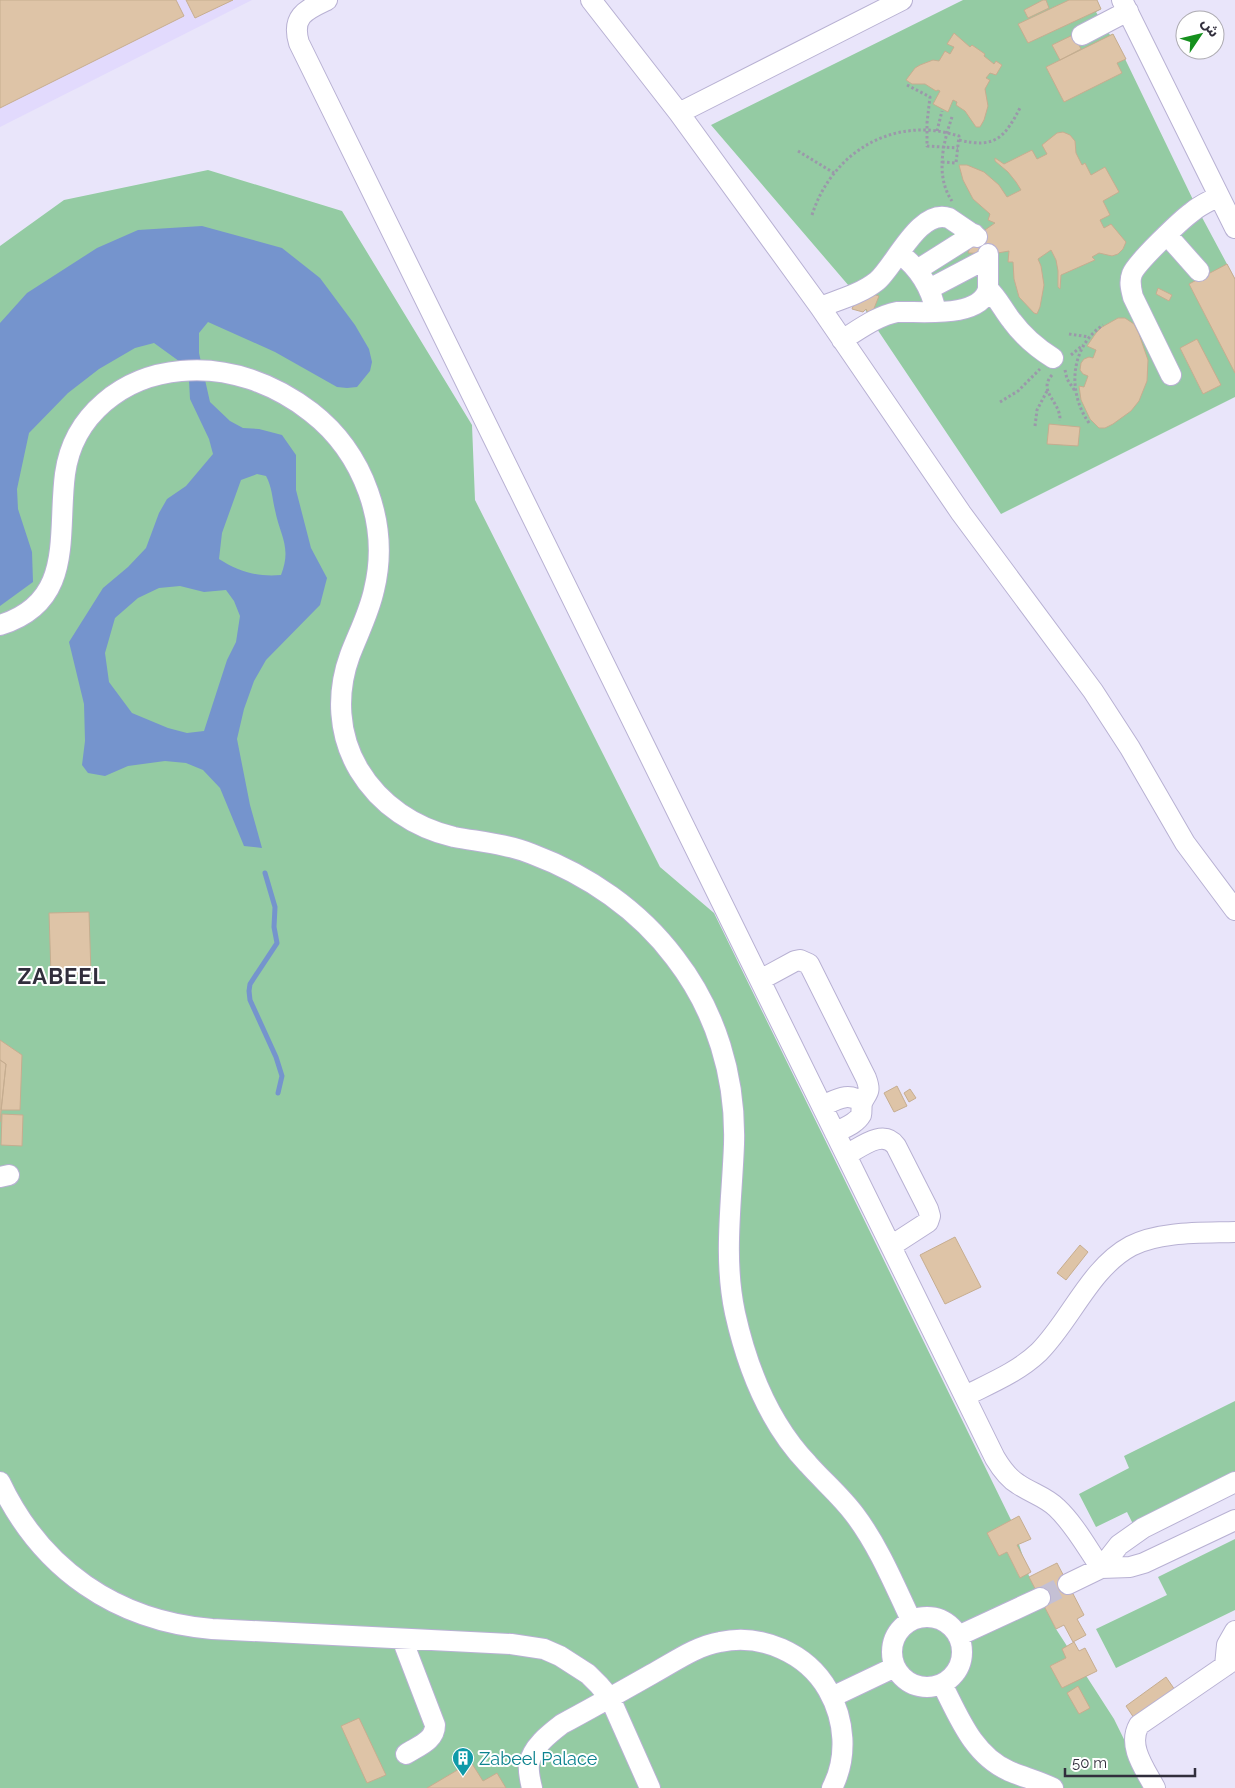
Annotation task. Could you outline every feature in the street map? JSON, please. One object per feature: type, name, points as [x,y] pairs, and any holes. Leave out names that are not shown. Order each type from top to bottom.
[{"type":"street","points":[[327,0],[306,10],[300,17],[296,34],[299,43],[835,1133],[1001,1468],[1017,1484],[1043,1497],[1058,1508],[1101,1568]]},
{"type":"street","points":[[591,0],[679,113],[820,308],[961,513],[1093,691],[1130,748],[1185,843],[1235,910]]},
{"type":"street","points":[[679,113],[902,0]]},
{"type":"street","points":[[1082,35],[1125,5],[1235,228]]},
{"type":"street","points":[[1171,375],[1134,297],[1130,281],[1137,266],[1167,235],[1193,211],[1219,196]]},
{"type":"street","points":[[820,308],[868,287],[884,274],[914,234],[938,216],[949,218],[976,235],[917,270]]},
{"type":"street","points":[[1167,235],[1199,271]]},
{"type":"street","points":[[898,253],[917,270],[929,289],[936,312]]},
{"type":"street","points":[[842,340],[888,314],[897,312],[952,311],[974,306],[983,300],[988,289],[988,256],[929,289]]},
{"type":"street","points":[[988,289],[998,299],[1019,331],[1053,362]]},
{"type":"street","points":[[0,625],[17,619],[30,611],[50,588],[60,558],[64,477],[71,450],[83,425],[94,410],[124,388],[162,374],[183,370],[206,370],[228,373],[274,388],[297,401],[337,437],[353,458],[364,479],[372,502],[379,548],[374,594],[348,661],[343,681],[341,702],[342,724],[347,745],[356,764],[367,782],[381,798],[413,822],[450,836],[512,847],[534,854],[577,874],[597,886],[635,914],[654,933],[688,975],[713,1023],[722,1049],[732,1094],[734,1141],[728,1244],[730,1281],[738,1327],[750,1363],[768,1406],[793,1446],[808,1465],[841,1498],[869,1535],[881,1555],[911,1620]]},
{"type":"street","points":[[760,980],[795,961],[800,960],[809,964],[866,1078],[868,1094],[862,1104],[860,1116],[857,1121],[835,1133]]},
{"type":"street","points":[[822,1106],[846,1096],[852,1097],[862,1104]]},
{"type":"street","points":[[846,1155],[879,1138],[887,1138],[896,1146],[928,1209],[930,1216],[928,1222],[891,1246]]},
{"type":"street","points":[[965,1396],[1014,1371],[1040,1351],[1108,1263],[1131,1246],[1158,1237],[1235,1232]]},
{"type":"street","points":[[1101,1568],[1119,1545],[1143,1528],[1235,1482]]},
{"type":"street","points":[[2,1490],[30,1533],[61,1566],[97,1594],[136,1612],[164,1622],[192,1628],[511,1644],[544,1649],[567,1660],[588,1674],[610,1698],[650,1788]]},
{"type":"street","points":[[1068,1584],[1101,1568],[1123,1568],[1144,1563],[1235,1520]]},
{"type":"street","points":[[958,1636],[1040,1598]]},
{"type":"street","points":[[924,1617],[938,1618],[950,1625],[958,1636],[962,1650],[960,1663],[953,1675],[942,1684],[929,1687],[915,1685],[903,1678],[895,1667],[891,1654],[893,1640],[900,1628],[911,1620],[924,1617]]},
{"type":"street","points":[[1155,1788],[1134,1746],[1135,1732],[1139,1725],[1230,1662],[1227,1645],[1235,1631]]},
{"type":"street","points":[[402,1639],[435,1725],[435,1731],[432,1736],[406,1754]]},
{"type":"street","points":[[532,1788],[530,1762],[540,1743],[562,1724],[695,1650],[720,1642],[734,1640],[773,1645],[791,1654],[808,1665],[832,1697],[838,1710],[843,1739],[840,1767],[832,1788]]},
{"type":"street","points":[[832,1697],[895,1667]]},
{"type":"street","points":[[942,1684],[964,1729],[983,1753],[1008,1770],[1053,1788]]},
{"type":"path","points":[[907,84],[930,97],[927,146],[958,148]]},
{"type":"path","points":[[959,140],[975,144],[998,138],[1010,127],[1021,106]]},
{"type":"path","points":[[936,131],[942,111]]},
{"type":"path","points":[[952,117],[946,133],[942,171],[946,189],[954,205]]},
{"type":"path","points":[[812,216],[821,193],[834,172],[852,155],[873,141],[896,133],[927,130],[959,136],[956,163],[942,162]]},
{"type":"path","points":[[798,151],[834,172]]},
{"type":"path","points":[[1089,423],[1077,400],[1074,374],[1078,358],[1089,337],[1103,325]]},
{"type":"path","points":[[1069,334],[1089,337]]},
{"type":"path","points":[[1053,362],[1046,382],[1047,391],[1057,405],[1060,421]]},
{"type":"path","points":[[1000,402],[1018,391],[1053,362]]},
{"type":"path","points":[[1035,426],[1037,410],[1047,391]]},
{"type":"shaded area","points":[[0,0],[252,0],[0,127]]},
{"type":"green space","points":[[963,0],[1097,0],[1101,9],[1096,12],[1110,35],[1113,34],[1197,208],[1235,279],[1235,397],[1001,514],[855,293],[711,125]]},
{"type":"green space","points":[[208,170],[342,211],[472,425],[475,500],[660,867],[714,913],[1012,1522],[1029,1576],[1056,1629],[1114,1719],[1148,1788],[0,1788],[0,246],[64,200]]},
{"type":"green space","points":[[1235,1401],[1235,1474],[1134,1526],[1127,1512],[1096,1527],[1079,1494],[1129,1468],[1124,1456]]},
{"type":"green space","points":[[1235,1539],[1235,1610],[1116,1668],[1096,1629],[1167,1595],[1158,1577]]},
{"type":"water","points":[[202,226],[282,248],[320,278],[355,325],[369,349],[372,362],[370,371],[357,387],[337,387],[275,352],[208,322],[199,333],[199,353],[210,402],[230,421],[243,428],[259,429],[282,435],[296,455],[296,490],[311,548],[327,578],[320,605],[266,660],[254,681],[244,709],[237,739],[250,805],[262,848],[244,846],[220,788],[203,770],[186,763],[165,761],[128,766],[105,776],[88,773],[82,765],[85,741],[84,704],[69,642],[103,588],[128,567],[146,548],[159,513],[167,499],[186,486],[213,454],[209,439],[190,399],[189,380],[183,364],[154,343],[135,348],[99,369],[68,393],[29,433],[17,489],[18,509],[32,552],[33,582],[0,606],[0,323],[27,293],[97,248],[138,230]],"holes":[[[257,474],[266,476],[268,480],[284,542],[285,557],[281,575],[249,573],[219,559],[222,533],[241,480]],[[180,586],[204,592],[226,590],[234,601],[240,616],[236,642],[227,660],[204,731],[187,733],[168,728],[132,713],[109,682],[105,653],[115,618],[138,598],[159,588]]]},
{"type":"building","points":[[0,0],[176,0],[184,16],[0,108]]},
{"type":"building","points":[[186,0],[233,0],[195,18]]},
{"type":"building","points":[[1046,0],[1049,8],[1028,18],[1024,10]]},
{"type":"building","points":[[1069,0],[1097,0],[1101,9],[1028,43],[1018,24]]},
{"type":"building","points":[[1079,32],[1078,43],[1081,49],[1060,60],[1052,45]]},
{"type":"building","points":[[954,33],[970,47],[972,45],[985,54],[984,56],[994,64],[996,61],[1002,65],[996,75],[990,73],[986,78],[990,80],[985,89],[988,106],[980,127],[976,127],[965,111],[956,105],[957,102],[953,100],[948,112],[933,104],[940,91],[936,91],[925,84],[912,84],[906,80],[915,68],[920,65],[933,60],[939,61],[945,51],[950,54],[954,47],[947,44]]},
{"type":"building","points":[[1113,34],[1126,59],[1117,63],[1122,73],[1064,102],[1046,67]]},
{"type":"building","points":[[1063,132],[1070,135],[1075,141],[1076,153],[1082,165],[1085,163],[1091,175],[1105,167],[1119,192],[1103,201],[1110,215],[1100,220],[1104,228],[1111,224],[1126,242],[1118,254],[1112,256],[1099,253],[1092,257],[1095,260],[1061,275],[1060,289],[1058,287],[1056,260],[1051,250],[1038,259],[1044,285],[1037,314],[1019,297],[1014,279],[1013,262],[1008,262],[1009,251],[992,254],[968,253],[971,245],[982,232],[995,223],[988,220],[990,214],[973,199],[963,180],[959,165],[967,165],[984,172],[999,185],[1007,197],[1021,190],[1008,172],[995,161],[995,158],[1004,164],[1032,150],[1037,159],[1047,154],[1042,145],[1057,133]]},
{"type":"building","points":[[1227,264],[1235,279],[1235,373],[1189,284]]},
{"type":"building","points":[[1158,288],[1172,295],[1169,301],[1156,294]]},
{"type":"building","points":[[867,292],[879,296],[873,311],[868,313],[866,309],[863,312],[852,309],[854,304]]},
{"type":"building","points":[[1118,318],[1125,318],[1134,324],[1139,334],[1148,360],[1147,381],[1139,401],[1131,411],[1113,424],[1105,428],[1099,428],[1090,419],[1081,400],[1079,386],[1084,387],[1088,376],[1080,370],[1081,363],[1084,359],[1093,358],[1096,350],[1087,346],[1096,333],[1102,327]]},
{"type":"building","points":[[1197,339],[1221,385],[1203,394],[1180,348]]},
{"type":"building","points":[[1049,424],[1080,427],[1078,446],[1047,444]]},
{"type":"building","points":[[89,912],[91,974],[51,975],[49,913]]},
{"type":"building","points":[[0,1040],[22,1055],[20,1110],[1,1110],[6,1064],[0,1060]]},
{"type":"building","points":[[0,1060],[6,1064],[0,1122]]},
{"type":"building","points":[[897,1086],[907,1106],[894,1112],[884,1093]]},
{"type":"building","points":[[910,1089],[916,1098],[909,1102],[904,1093]]},
{"type":"building","points":[[2,1114],[23,1115],[22,1146],[1,1145]]},
{"type":"building","points":[[955,1237],[981,1287],[945,1304],[920,1255]]},
{"type":"building","points":[[1080,1245],[1088,1252],[1066,1280],[1057,1273]]},
{"type":"building","points":[[1019,1516],[1031,1539],[1017,1545],[1031,1572],[1020,1578],[1007,1552],[999,1556],[987,1533]]},
{"type":"building","points":[[1057,1563],[1084,1615],[1077,1619],[1086,1635],[1073,1642],[1064,1625],[1056,1629],[1029,1577]]},
{"type":"building","points":[[1074,1642],[1079,1651],[1085,1648],[1097,1671],[1062,1688],[1050,1666],[1066,1658],[1062,1649]]},
{"type":"building","points":[[1166,1677],[1175,1690],[1134,1718],[1126,1706]]},
{"type":"building","points":[[1078,1686],[1090,1708],[1079,1714],[1067,1693]]},
{"type":"building","points":[[359,1718],[386,1775],[367,1783],[341,1726]]},
{"type":"building","name":"Zabeel Palace","points":[[471,1762],[483,1781],[497,1773],[506,1788],[427,1788]]},
{"type":"waterway","points":[[265,873],[275,907],[274,927],[277,943],[250,984],[249,991],[250,1000],[276,1057],[282,1076],[278,1093]]},
{"type":"tunnel","points":[[1040,1598],[1068,1584]]},
{"type":"place","name":"Zabeel Palace","points":[[463,1777]]},
{"type":"district","name":"ZABEEL","points":[[62,976]]}]
